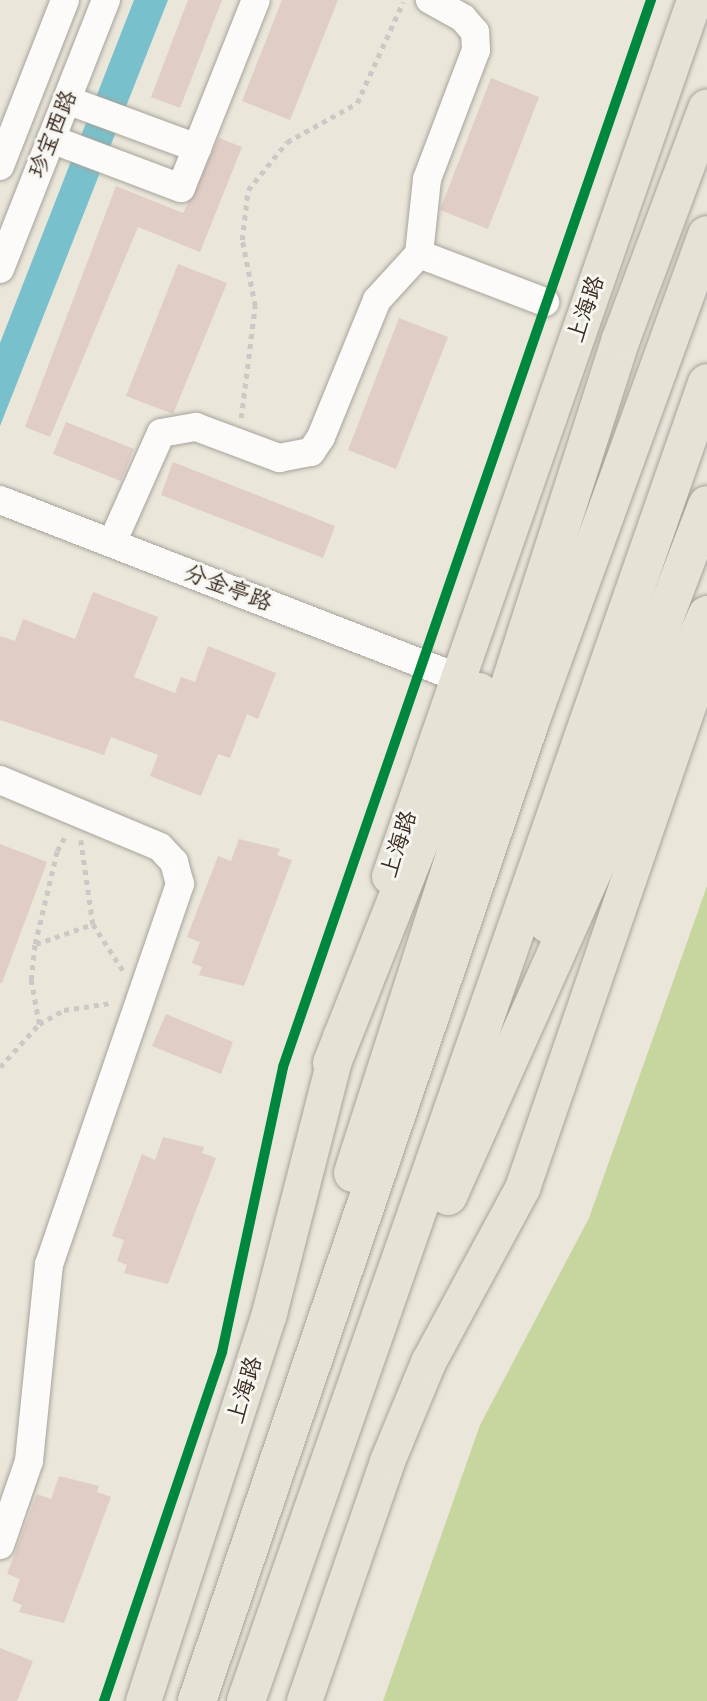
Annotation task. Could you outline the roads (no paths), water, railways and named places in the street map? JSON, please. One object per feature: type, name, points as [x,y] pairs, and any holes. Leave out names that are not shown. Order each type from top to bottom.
[{"type":"highway","points":[[332,1063],[621,339],[707,109]]},
{"type":"highway","points":[[197,1701],[237,1591],[530,722],[707,235]]},
{"type":"highway","points":[[299,1406],[375,1090],[621,339]]},
{"type":"highway","points":[[246,1701],[707,383]]},
{"type":"highway","points":[[350,1403],[394,1334],[707,505]]},
{"type":"highway","points":[[471,1136],[578,915],[707,615]]},
{"type":"main road","name":"上海路","points":[[144,1701],[269,1313],[332,1063],[456,677],[694,0]]},
{"type":"main road","points":[[304,1701],[423,1374],[522,1188],[707,652]]},
{"type":"street","name":"珍宝西路","points":[[0,166],[65,0]]},
{"type":"street","name":"珍宝西路","points":[[0,269],[106,0]]},
{"type":"street","points":[[51,139],[181,188],[256,0]]},
{"type":"street","points":[[112,543],[161,433],[196,426],[279,458],[312,452],[377,300],[419,254],[427,179],[476,50],[475,32],[463,18],[430,0]]},
{"type":"street","points":[[67,100],[197,148]]},
{"type":"street","points":[[419,254],[545,302]]},
{"type":"street","name":"分金亭路","points":[[0,499],[456,677]]},
{"type":"street","points":[[0,780],[160,847],[174,862],[180,884],[175,907],[49,1264],[29,1461],[0,1545]]},
{"type":"water","points":[[134,0],[168,0],[0,426],[0,343]]}]
